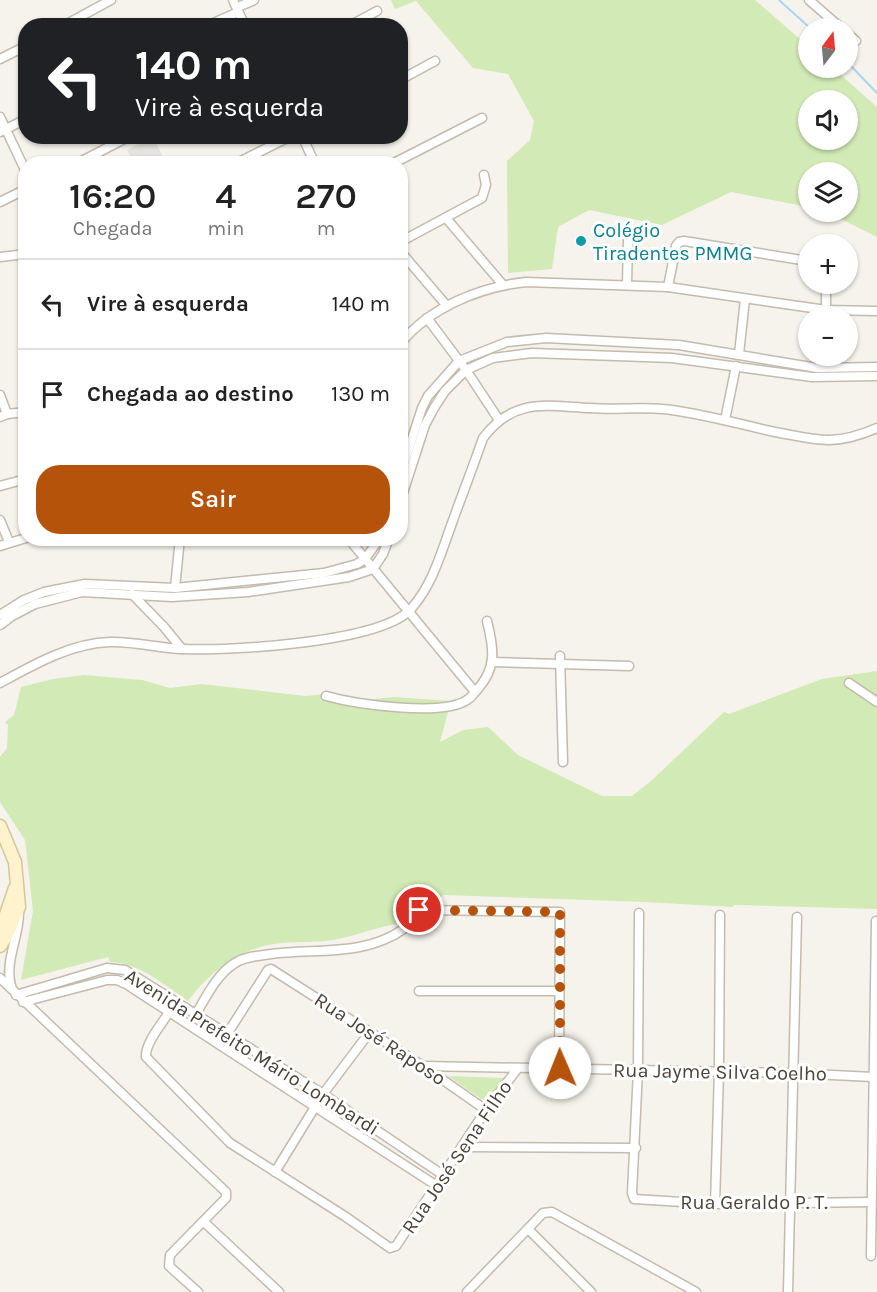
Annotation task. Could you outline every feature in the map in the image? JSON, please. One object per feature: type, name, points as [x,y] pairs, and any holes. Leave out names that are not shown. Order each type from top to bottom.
[{"type":"main road","points":[[0,826],[15,862],[19,907],[0,946]]},
{"type":"main road","points":[[0,932],[17,884]]},
{"type":"street","points":[[78,18],[111,0]]},
{"type":"street","points":[[219,18],[236,6],[254,0]]},
{"type":"street","points":[[809,0],[830,18]]},
{"type":"street","points":[[363,18],[376,11]]},
{"type":"street","points":[[0,59],[18,50]]},
{"type":"street","points":[[408,76],[435,61]]},
{"type":"street","points":[[0,117],[3,131],[18,158]]},
{"type":"street","points":[[408,156],[482,118]]},
{"type":"street","points":[[3,131],[18,123]]},
{"type":"street","points":[[91,156],[115,144]]},
{"type":"street","points":[[251,156],[275,144]]},
{"type":"street","points":[[408,238],[482,198],[486,185],[484,176]]},
{"type":"street","points":[[0,202],[18,193]]},
{"type":"street","points":[[446,218],[503,285]]},
{"type":"street","points":[[627,285],[628,239]]},
{"type":"street","points":[[668,287],[676,246],[679,242],[798,259]]},
{"type":"street","points":[[0,257],[18,255]]},
{"type":"street","points":[[408,260],[447,306]]},
{"type":"street","points":[[408,335],[427,318],[447,306],[503,285],[558,282],[668,287],[798,306]]},
{"type":"street","points":[[739,354],[745,299]]},
{"type":"street","points":[[858,311],[877,311]]},
{"type":"street","points":[[427,318],[466,370],[499,420]]},
{"type":"street","points":[[408,451],[428,396],[459,361],[507,342],[537,339],[679,345],[817,368],[877,367]]},
{"type":"street","points":[[408,478],[426,425],[445,391],[466,370],[493,358],[532,352],[672,358],[812,377],[877,376]]},
{"type":"street","points":[[725,420],[736,366]]},
{"type":"street","points":[[0,395],[3,416],[18,413]]},
{"type":"street","points":[[0,683],[66,651],[109,641],[182,649],[259,647],[322,640],[373,629],[409,611],[430,581],[483,438],[499,420],[535,405],[613,410],[662,409],[812,439],[848,438],[877,428]]},
{"type":"street","points":[[0,486],[18,481]]},
{"type":"street","points":[[0,519],[9,542]]},
{"type":"street","points":[[0,546],[18,540]]},
{"type":"street","points":[[175,588],[179,546]]},
{"type":"street","points":[[354,546],[475,692]]},
{"type":"street","points":[[0,615],[24,600],[44,592],[85,584],[175,588],[324,573],[357,564],[365,559],[374,546]]},
{"type":"street","points":[[0,625],[35,604],[82,592],[172,597],[248,592],[349,577],[373,569],[386,546]]},
{"type":"street","points":[[132,594],[182,649]]},
{"type":"street","points":[[326,696],[373,705],[413,708],[456,705],[468,700],[486,680],[491,669],[492,640],[487,621]]},
{"type":"street","points":[[492,662],[560,660],[629,666]]},
{"type":"street","points":[[560,660],[563,762]]},
{"type":"street","points":[[849,683],[877,702]]},
{"type":"street","points":[[14,993],[8,966],[18,927],[19,907]]},
{"type":"street","points":[[196,1014],[208,992],[235,963],[257,956],[348,950],[373,945],[407,927],[419,910],[560,912],[560,1068]]},
{"type":"street","points":[[463,1147],[636,1148],[639,913]]},
{"type":"street","points":[[715,1204],[720,915]]},
{"type":"street","points":[[788,1292],[792,1202],[792,1073],[797,917]]},
{"type":"street","points":[[871,1256],[876,921]]},
{"type":"street","name":"Rua José Raposo","points":[[257,956],[271,970],[423,1066],[486,1110]]},
{"type":"street","points":[[8,966],[0,976],[14,993],[226,1192],[226,1198],[170,1255],[169,1266],[198,1292]]},
{"type":"street","points":[[107,968],[107,980]]},
{"type":"street","name":"Avenida Prefeito Mário Lombardi","points":[[14,993],[107,968],[125,970],[323,1094],[443,1175]]},
{"type":"street","points":[[220,1045],[226,1032],[271,970]]},
{"type":"street","name":"Avenida Prefeito Mário Lombardi","points":[[23,1002],[107,980],[117,980],[437,1186]]},
{"type":"street","points":[[0,987],[14,993]]},
{"type":"street","points":[[419,991],[559,991]]},
{"type":"street","points":[[169,1012],[146,1052],[146,1058],[230,1143],[275,1172],[323,1094],[369,1033]]},
{"type":"street","name":"Rua Jayme Silva Coelho","points":[[423,1066],[719,1071],[873,1077]]},
{"type":"street","name":"Rua José Sena Filho","points":[[275,1172],[390,1248],[396,1246],[486,1110],[518,1068]]},
{"type":"street","name":"Rua Geraldo P. T.","points":[[636,1148],[632,1193],[637,1200],[715,1204],[871,1202]]},
{"type":"street","points":[[471,1291],[543,1213],[552,1212],[696,1292]]},
{"type":"street","points":[[204,1222],[279,1292]]},
{"type":"street","points":[[528,1229],[591,1292]]},
{"type":"green space","points":[[391,0],[755,0],[798,37],[798,78],[844,78],[858,90],[798,90],[798,150],[858,150],[858,90],[877,107],[877,237],[847,222],[858,222],[858,162],[798,162],[798,205],[731,192],[662,225],[589,210],[558,227],[552,269],[508,273],[507,161],[530,140],[534,121],[508,74],[473,68],[416,1],[395,9]]},
{"type":"green space","points":[[877,671],[877,909],[734,905],[733,907],[444,895],[399,917],[396,924],[333,940],[274,944],[248,951],[215,972],[188,1001],[142,971],[121,963],[110,962],[108,957],[21,980],[33,911],[25,840],[0,802],[0,757],[7,748],[8,725],[5,722],[14,715],[21,687],[53,679],[84,675],[142,680],[170,688],[201,684],[305,696],[336,693],[363,700],[394,697],[451,701],[440,742],[463,730],[488,727],[518,755],[602,796],[632,796],[724,712],[729,714],[822,679]]},
{"type":"green space","points":[[448,1076],[504,1078],[486,1102]]},
{"type":"shaded area","points":[[138,144],[156,144],[162,156],[130,156],[127,150]]},
{"type":"waterway","points":[[779,0],[799,18]]},
{"type":"waterway","points":[[858,73],[877,93]]},
{"type":"place","name":"Colégio Tiradentes PMMG","points":[[581,241]]},
{"type":"route","points":[[419,910],[560,912],[560,1068]]}]
